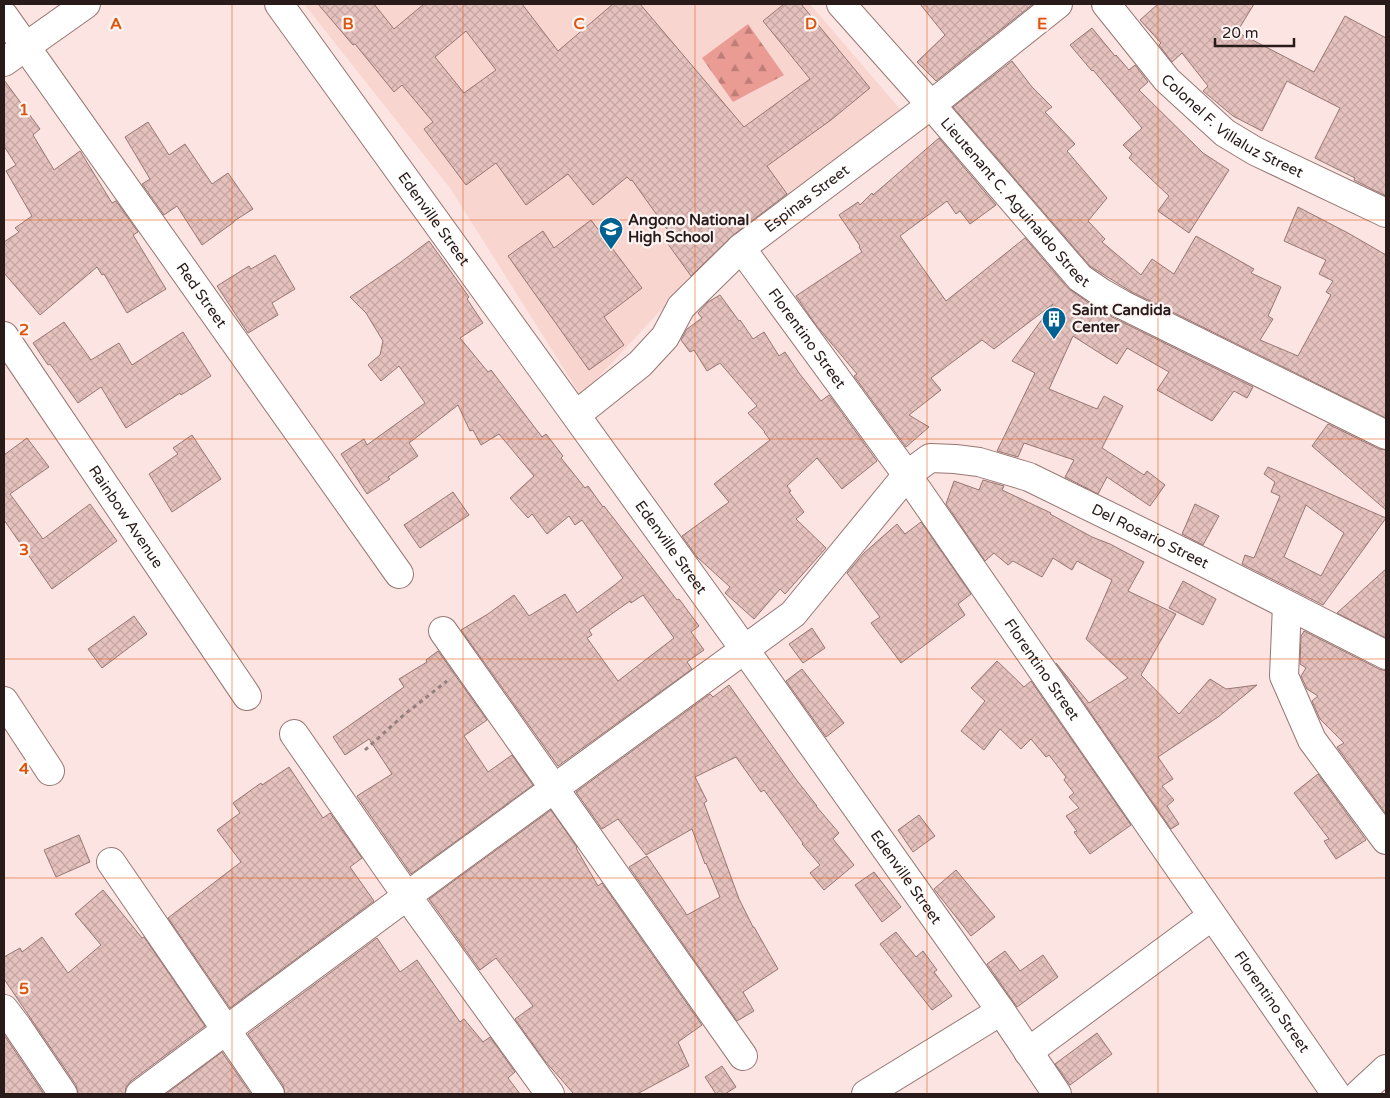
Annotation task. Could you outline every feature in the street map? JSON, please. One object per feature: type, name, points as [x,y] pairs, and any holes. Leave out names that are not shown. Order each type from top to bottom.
[{"type":"street","points":[[4,62],[86,4]]},
{"type":"street","name":"Edenville Street","points":[[279,4],[745,650],[1058,1094]]},
{"type":"street","name":"Lieutenant C. Aguinaldo Street","points":[[841,4],[1080,278],[1123,305],[1386,435]]},
{"type":"street","name":"Espinas Street","points":[[576,415],[640,364],[666,337],[681,307],[741,248],[931,105],[1058,4]]},
{"type":"street","name":"Colonel F. Villaluz Street","points":[[1106,4],[1167,80],[1225,133],[1256,151],[1386,213]]},
{"type":"street","name":"Red Street","points":[[4,16],[399,574]]},
{"type":"street","name":"Florentino Street","points":[[741,248],[906,475],[1336,1094]]},
{"type":"street","name":"Rainbow Avenue","points":[[4,336],[247,696]]},
{"type":"street","name":"Del Rosario Street","points":[[140,1094],[793,614],[906,475],[930,458],[979,462],[1029,477],[1201,561],[1386,655]]},
{"type":"street","points":[[1287,605],[1284,676],[1312,740],[1386,840]]},
{"type":"street","points":[[442,631],[743,1056]]},
{"type":"street","points":[[4,700],[50,771]]},
{"type":"street","points":[[294,734],[407,896],[550,1094]]},
{"type":"street","points":[[111,862],[270,1094]]},
{"type":"street","points":[[1028,1052],[1212,916]]},
{"type":"street","points":[[4,1009],[63,1094]]},
{"type":"street","points":[[866,1094],[1001,1011]]},
{"type":"street","points":[[1358,1094],[1386,1069]]},
{"type":"path","points":[[365,750],[405,714],[467,666]]},
{"type":"shaded area","name":"Angono National High School","points":[[304,4],[810,4],[900,109],[660,311],[581,396],[450,188]]},
{"type":"green space","points":[[748,24],[784,75],[733,102],[702,58]]},
{"type":"building","points":[[318,4],[374,4],[394,29],[424,4],[522,4],[558,51],[613,4],[640,4],[744,127],[810,79],[763,21],[784,4],[801,4],[870,88],[831,120],[767,166],[787,194],[732,236],[691,276],[668,244],[674,239],[632,180],[627,177],[593,205],[568,174],[526,205],[496,163],[466,185],[424,129],[433,122],[402,85],[394,92],[355,44],[353,45]],"holes":[[[466,31],[496,70],[464,93],[435,57]]]},
{"type":"building","points":[[920,4],[1033,4],[936,81],[917,62],[945,35]]},
{"type":"building","points":[[1158,4],[1254,4],[1237,32],[1314,72],[1345,16],[1386,38],[1386,196],[1315,158],[1340,108],[1287,81],[1262,131],[1233,116],[1203,91],[1208,86],[1182,53],[1172,62],[1159,45],[1161,43],[1140,20]]},
{"type":"building","points":[[1092,28],[1129,70],[1135,65],[1148,82],[1139,90],[1203,153],[1229,170],[1189,233],[1158,211],[1169,196],[1129,158],[1132,154],[1123,145],[1142,128],[1070,45]]},
{"type":"building","points":[[1012,61],[1032,87],[1052,107],[1045,112],[1075,144],[1067,151],[1107,198],[1088,221],[1105,239],[1102,242],[1141,275],[1152,259],[1174,274],[1196,236],[1254,269],[1251,273],[1281,287],[1268,316],[1273,319],[1260,340],[1298,356],[1331,295],[1326,292],[1333,281],[1319,274],[1326,260],[1284,241],[1298,207],[1386,255],[1386,418],[1130,291],[1090,266],[953,107]]},
{"type":"building","points":[[4,80],[40,129],[33,135],[54,170],[80,151],[112,203],[116,201],[138,232],[133,235],[166,289],[127,313],[104,274],[102,275],[97,267],[40,315],[4,273],[4,242],[19,232],[15,228],[32,216],[6,171],[16,165],[4,146]]},
{"type":"building","points":[[148,122],[169,155],[185,144],[212,184],[228,173],[253,209],[202,245],[177,206],[164,215],[142,184],[150,179],[125,137]]},
{"type":"building","points":[[939,138],[996,205],[970,224],[960,211],[956,214],[947,201],[900,236],[946,301],[1025,238],[1068,288],[1093,306],[1253,387],[1247,398],[1234,391],[1212,421],[1157,390],[1169,372],[1127,348],[1117,364],[1073,336],[1049,389],[1097,409],[1104,396],[1123,406],[1102,448],[1144,475],[1147,471],[1165,485],[1150,506],[1107,477],[1098,494],[1065,477],[1074,460],[1024,443],[1018,457],[997,451],[1035,373],[1012,361],[1053,304],[994,349],[982,340],[931,378],[941,390],[909,415],[929,427],[906,447],[854,376],[857,374],[816,325],[796,296],[862,252],[839,215],[858,202],[860,205],[872,193],[873,195]]},
{"type":"building","points":[[591,220],[642,288],[604,317],[624,345],[589,370],[508,256],[543,231],[554,248]]},
{"type":"building","points":[[429,241],[469,297],[467,299],[483,323],[460,338],[488,372],[491,370],[542,437],[546,434],[563,456],[561,458],[585,488],[588,486],[699,626],[691,632],[704,650],[687,662],[692,669],[558,766],[461,630],[488,614],[514,595],[529,616],[565,594],[577,613],[623,578],[582,520],[575,525],[569,516],[547,534],[532,514],[528,518],[510,498],[534,476],[499,434],[481,445],[473,430],[470,431],[458,405],[409,443],[418,456],[388,477],[390,479],[367,494],[341,454],[364,439],[367,445],[425,403],[399,366],[381,381],[368,365],[380,355],[383,341],[366,313],[350,297]],"holes":[[[643,595],[674,638],[618,681],[587,638],[592,635],[589,630],[630,601],[631,603]]]},
{"type":"building","points":[[275,255],[295,289],[272,303],[278,315],[248,333],[217,286],[249,266],[251,269]]},
{"type":"building","points":[[720,295],[753,339],[764,332],[779,356],[785,352],[821,401],[829,395],[877,461],[842,489],[817,458],[787,486],[791,491],[789,492],[804,512],[796,519],[826,548],[785,594],[780,589],[754,619],[725,593],[730,587],[697,557],[682,536],[729,502],[714,484],[770,440],[748,413],[757,406],[720,363],[707,371],[694,350],[690,352],[681,340],[687,329],[702,318],[698,313],[708,302]]},
{"type":"building","points":[[64,322],[91,360],[119,343],[132,365],[183,332],[211,376],[181,395],[180,393],[126,428],[101,387],[78,403],[33,343]]},
{"type":"building","points":[[1328,424],[1379,449],[1386,450],[1386,510],[1312,446]]},
{"type":"building","points":[[192,435],[221,479],[172,512],[149,474],[178,454],[173,448]]},
{"type":"building","points":[[27,438],[49,467],[10,494],[43,539],[90,504],[117,541],[52,589],[4,520],[4,455]]},
{"type":"building","points":[[1268,467],[1386,518],[1323,605],[1242,564],[1245,555],[1254,558],[1280,496],[1271,492],[1275,482],[1264,474]],"holes":[[[1306,505],[1344,533],[1321,576],[1284,557]]]},
{"type":"building","points":[[983,480],[1004,486],[1002,490],[1051,513],[1092,537],[1144,562],[1128,591],[1176,614],[1141,675],[1179,714],[1210,679],[1226,689],[1257,685],[1218,717],[1158,757],[1173,779],[1162,786],[1174,800],[1167,806],[1179,824],[1171,829],[1056,663],[1089,703],[1128,678],[1086,639],[1112,580],[1077,561],[1072,570],[1053,558],[1042,577],[1013,561],[1008,565],[994,553],[985,561],[946,504],[954,481],[979,490]]},
{"type":"building","points":[[453,492],[469,515],[420,548],[404,525]]},
{"type":"building","points":[[1195,504],[1219,516],[1203,545],[1182,534]]},
{"type":"building","points":[[921,522],[971,594],[958,604],[965,615],[901,663],[871,623],[880,617],[847,573],[864,553],[897,524],[905,534]]},
{"type":"building","points":[[1386,569],[1386,638],[1337,613]]},
{"type":"building","points":[[1183,581],[1216,599],[1203,625],[1169,608]]},
{"type":"building","points":[[134,616],[147,634],[102,668],[88,649]]},
{"type":"building","points":[[812,628],[825,648],[803,663],[789,644]]},
{"type":"building","points":[[1304,631],[1386,671],[1386,814],[1337,747],[1344,743],[1320,719],[1312,701],[1318,696],[1307,689],[1301,676],[1306,668],[1300,664],[1301,636]]},
{"type":"building","points":[[438,651],[487,720],[464,736],[488,772],[512,755],[533,785],[411,874],[357,796],[392,774],[369,739],[345,755],[333,737],[404,687],[399,679],[427,662],[426,660]]},
{"type":"building","points":[[997,661],[1024,687],[1031,681],[1131,825],[1090,854],[1074,832],[1077,831],[1066,816],[1079,808],[1069,797],[1074,793],[1064,780],[1066,777],[1049,755],[1046,757],[1031,739],[1021,749],[1000,729],[984,750],[961,731],[985,701],[971,688]]},
{"type":"building","points":[[802,669],[844,723],[826,737],[786,681]]},
{"type":"building","points":[[729,685],[795,778],[839,833],[833,839],[854,865],[824,890],[810,873],[820,865],[802,844],[764,790],[761,792],[736,757],[695,777],[707,801],[704,803],[739,899],[778,969],[743,992],[754,1011],[737,1021],[629,867],[647,856],[687,915],[720,897],[692,829],[646,855],[618,819],[602,829],[576,792],[710,694],[713,697]]},
{"type":"building","points":[[289,767],[323,818],[330,813],[362,858],[350,867],[374,901],[230,1008],[168,918],[241,862],[217,830],[240,813],[233,803],[261,783],[262,785]]},
{"type":"building","points":[[1318,774],[1366,840],[1336,859],[1324,841],[1329,839],[1294,793]]},
{"type":"building","points":[[551,810],[577,847],[598,886],[602,883],[702,1025],[678,1042],[689,1066],[637,1094],[574,1094],[545,1061],[515,1019],[533,1006],[496,958],[480,970],[429,899]]},
{"type":"building","points":[[919,815],[935,836],[913,852],[898,830]]},
{"type":"building","points":[[79,835],[90,862],[56,877],[44,850]]},
{"type":"building","points":[[956,870],[995,917],[971,936],[934,889]]},
{"type":"building","points":[[874,872],[901,907],[882,922],[855,885]]},
{"type":"building","points":[[103,890],[142,938],[144,937],[205,1026],[131,1081],[126,1087],[125,1094],[78,1094],[76,1085],[4,979],[4,957],[20,948],[22,952],[42,937],[68,973],[101,945],[75,914]]},
{"type":"building","points":[[896,932],[916,957],[923,951],[937,970],[934,972],[952,996],[932,1010],[880,944]]},
{"type":"building","points":[[377,938],[400,972],[417,960],[460,1022],[464,1019],[483,1042],[490,1037],[515,1072],[508,1078],[520,1094],[285,1094],[283,1085],[248,1034]]},
{"type":"building","points":[[1005,951],[1020,971],[1043,955],[1058,977],[1017,1007],[987,964]]},
{"type":"building","points":[[1097,1033],[1112,1054],[1070,1085],[1055,1064]]},
{"type":"building","points":[[4,1035],[44,1094],[4,1094]]},
{"type":"building","points":[[222,1052],[251,1094],[166,1094]]},
{"type":"building","points":[[722,1066],[736,1087],[725,1094],[716,1094],[705,1077]]},
{"type":"place","name":"Angono National High School","points":[[611,250]]},
{"type":"place","name":"Saint Candida Center","points":[[1054,340]]}]
